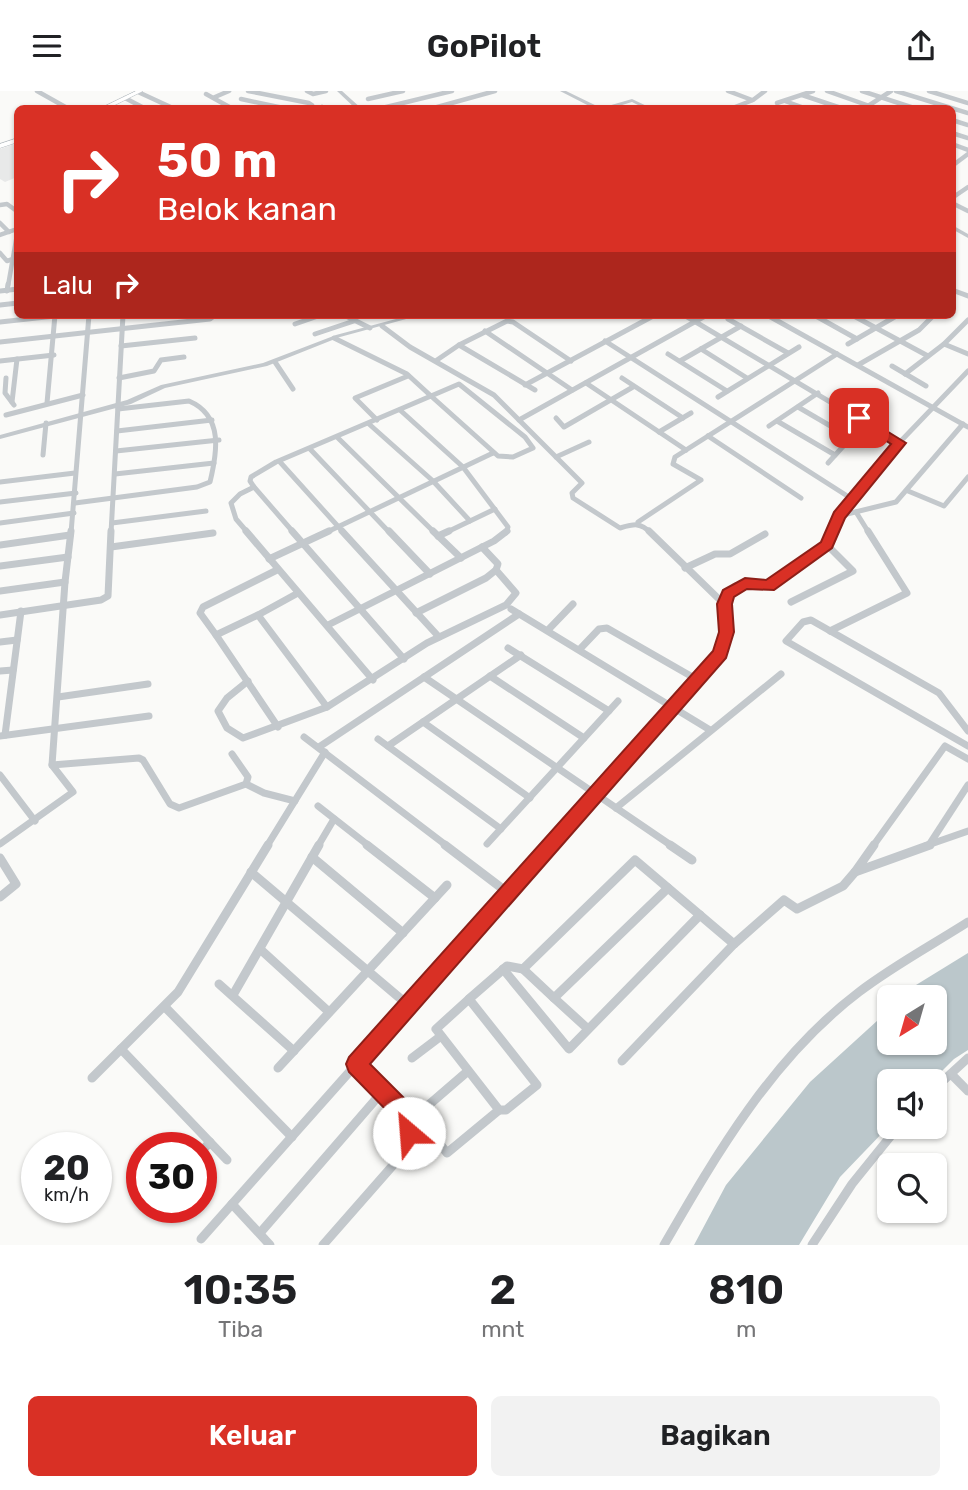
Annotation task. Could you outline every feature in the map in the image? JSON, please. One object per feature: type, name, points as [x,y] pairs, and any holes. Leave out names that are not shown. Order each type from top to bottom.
[{"type":"main road","points":[[110,105],[139,92]]},
{"type":"street","points":[[37,91],[62,105]]},
{"type":"street","points":[[215,97],[229,91]]},
{"type":"street","points":[[248,91],[311,105]]},
{"type":"street","points":[[307,91],[313,94],[326,91]]},
{"type":"street","points":[[372,91],[380,97]]},
{"type":"street","points":[[368,99],[400,91]]},
{"type":"street","points":[[394,105],[451,91],[462,100]]},
{"type":"street","points":[[444,105],[495,91]]},
{"type":"street","points":[[562,91],[592,105]]},
{"type":"street","points":[[728,91],[752,100]]},
{"type":"street","points":[[740,105],[765,91]]},
{"type":"street","points":[[777,103],[813,91]]},
{"type":"street","points":[[827,91],[862,105]]},
{"type":"street","points":[[862,91],[905,105]]},
{"type":"street","points":[[870,105],[891,91]]},
{"type":"street","points":[[896,91],[942,105]]},
{"type":"street","points":[[929,91],[968,105],[956,115]]},
{"type":"street","points":[[949,97],[957,91]]},
{"type":"street","points":[[139,92],[166,105]]},
{"type":"street","points":[[198,98],[209,92],[229,104],[254,92]]},
{"type":"street","points":[[340,92],[355,105]]},
{"type":"street","points":[[802,95],[832,105]]},
{"type":"street","points":[[125,98],[138,105]]},
{"type":"street","points":[[241,99],[269,105]]},
{"type":"street","points":[[615,105],[632,100],[643,105]]},
{"type":"street","points":[[248,101],[252,105]]},
{"type":"street","points":[[784,101],[796,105]]},
{"type":"street","points":[[956,109],[968,113]]},
{"type":"street","points":[[956,163],[968,152]]},
{"type":"street","points":[[956,159],[968,163]]},
{"type":"street","points":[[0,223],[9,232]]},
{"type":"street","points":[[0,235],[14,230]]},
{"type":"street","points":[[12,262],[0,251],[14,244]]},
{"type":"street","points":[[7,291],[14,244]]},
{"type":"street","points":[[0,264],[12,262]]},
{"type":"street","points":[[0,291],[14,290]]},
{"type":"street","points":[[0,322],[28,319]]},
{"type":"street","points":[[47,403],[54,355],[55,319]]},
{"type":"street","points":[[0,844],[73,792],[52,765],[63,605],[76,493],[75,473],[89,319]]},
{"type":"street","points":[[0,615],[107,598],[123,319]]},
{"type":"street","points":[[0,342],[210,319]]},
{"type":"street","points":[[295,324],[310,319]]},
{"type":"street","points":[[351,319],[370,328]]},
{"type":"street","points":[[117,407],[163,386],[275,362],[334,338],[405,319]]},
{"type":"street","points":[[526,385],[648,319]]},
{"type":"street","points":[[691,319],[899,443]]},
{"type":"street","points":[[519,420],[699,319]]},
{"type":"street","points":[[728,319],[788,353]]},
{"type":"street","points":[[774,319],[965,426],[908,491],[894,503],[839,516]]},
{"type":"street","points":[[821,319],[857,339]]},
{"type":"street","points":[[860,319],[928,356]]},
{"type":"street","points":[[848,344],[891,319]]},
{"type":"street","points":[[858,365],[901,341],[929,319]]},
{"type":"street","points":[[905,373],[944,344],[968,320]]},
{"type":"street","points":[[315,334],[354,321]]},
{"type":"street","points":[[437,360],[485,331],[510,321],[571,361]]},
{"type":"street","points":[[382,326],[404,343],[494,395],[582,482],[572,493],[573,498],[617,527],[638,522],[701,480],[672,463],[686,450],[836,353]]},
{"type":"street","points":[[680,361],[741,326]]},
{"type":"street","points":[[485,331],[572,390]]},
{"type":"street","points":[[121,347],[195,338]]},
{"type":"street","points":[[334,338],[408,376],[431,397],[493,453],[507,460],[533,447],[525,437],[465,386],[459,384],[431,397],[280,462],[251,477],[250,481],[254,487],[404,659]]},
{"type":"street","points":[[605,341],[852,499]]},
{"type":"street","points":[[944,344],[968,354]]},
{"type":"street","points":[[459,345],[535,390]]},
{"type":"street","points":[[718,397],[799,347]]},
{"type":"street","points":[[701,349],[747,378]]},
{"type":"street","points":[[564,356],[582,354]]},
{"type":"street","points":[[668,354],[727,391]]},
{"type":"street","points":[[0,361],[54,355]]},
{"type":"street","points":[[119,378],[154,371],[160,360],[184,357]]},
{"type":"street","points":[[12,402],[18,359]]},
{"type":"street","points":[[275,362],[293,389]]},
{"type":"street","points":[[892,366],[926,386]]},
{"type":"street","points":[[201,1239],[722,648],[727,625],[724,604],[728,594],[739,585],[768,586],[827,545],[839,516],[852,499],[899,443],[968,371]]},
{"type":"street","points":[[16,376],[3,378],[5,393],[18,411]]},
{"type":"street","points":[[377,420],[355,398],[408,376]]},
{"type":"street","points":[[622,378],[682,418]]},
{"type":"street","points":[[586,383],[686,450]]},
{"type":"street","points":[[556,418],[564,427],[634,387]]},
{"type":"street","points":[[769,426],[818,393]]},
{"type":"street","points":[[6,415],[83,395]]},
{"type":"street","points":[[0,437],[80,414],[117,407],[191,401],[212,420],[219,440],[210,482],[204,486],[75,502]]},
{"type":"street","points":[[798,407],[851,438]]},
{"type":"street","points":[[328,625],[482,547],[506,534],[508,530],[463,467],[400,410]]},
{"type":"street","points":[[659,432],[691,413]]},
{"type":"street","points":[[117,431],[212,420]]},
{"type":"street","points":[[777,421],[835,455]]},
{"type":"street","points":[[43,455],[46,423]]},
{"type":"street","points":[[369,424],[433,481],[470,521]]},
{"type":"street","points":[[828,463],[857,431]]},
{"type":"street","points":[[708,436],[801,498]]},
{"type":"street","points":[[338,437],[461,558]]},
{"type":"street","points":[[116,451],[219,440]]},
{"type":"street","points":[[556,457],[589,442]]},
{"type":"street","points":[[310,449],[430,574]]},
{"type":"street","points":[[269,559],[493,453]]},
{"type":"street","points":[[280,462],[439,637]]},
{"type":"street","points":[[115,474],[214,463]]},
{"type":"street","points":[[0,482],[75,473]]},
{"type":"street","points":[[908,491],[942,506],[968,477]]},
{"type":"street","points":[[254,487],[234,498],[230,507],[236,519],[373,680]]},
{"type":"street","points":[[956,493],[968,491]]},
{"type":"street","points":[[0,502],[76,493]]},
{"type":"street","points":[[438,535],[495,509]]},
{"type":"street","points":[[112,523],[206,511]]},
{"type":"street","points":[[830,631],[907,593],[856,512]]},
{"type":"street","points":[[0,523],[74,513]]},
{"type":"street","points":[[638,522],[724,604]]},
{"type":"street","points":[[111,547],[213,533]]},
{"type":"street","points":[[685,568],[715,554],[730,554],[765,534]]},
{"type":"street","points":[[0,544],[70,535]]},
{"type":"street","points":[[791,602],[853,571],[827,545]]},
{"type":"street","points":[[416,613],[486,578],[496,570],[498,564],[482,547]]},
{"type":"street","points":[[0,566],[68,557]]},
{"type":"street","points":[[277,570],[203,607],[200,613],[278,727]]},
{"type":"street","points":[[248,681],[221,703],[218,711],[227,729],[234,736],[243,738],[327,707],[439,637],[514,599],[516,593],[496,570]]},
{"type":"street","points":[[0,591],[65,582]]},
{"type":"street","points":[[216,635],[298,593]]},
{"type":"street","points":[[548,630],[573,604]]},
{"type":"street","points":[[511,609],[710,730]]},
{"type":"street","points":[[20,611],[13,670],[4,703],[2,736],[149,716]]},
{"type":"street","points":[[92,1077],[165,1007],[197,963],[295,801],[322,750],[519,614]]},
{"type":"street","points":[[258,615],[327,707]]},
{"type":"street","points":[[968,731],[939,693],[811,620],[803,622],[786,641],[968,746]]},
{"type":"street","points":[[580,649],[599,629],[607,628],[696,679]]},
{"type":"street","points":[[0,642],[17,640]]},
{"type":"street","points":[[508,648],[610,711]]},
{"type":"street","points":[[388,746],[521,655]]},
{"type":"street","points":[[0,671],[13,670]]},
{"type":"street","points":[[616,808],[781,674]]},
{"type":"street","points":[[490,676],[584,738]]},
{"type":"street","points":[[425,677],[692,860]]},
{"type":"street","points":[[58,697],[148,684]]},
{"type":"street","points":[[487,844],[618,701]]},
{"type":"street","points":[[423,722],[530,798]]},
{"type":"street","points":[[304,737],[508,893]]},
{"type":"street","points":[[378,739],[501,829]]},
{"type":"street","points":[[622,1061],[734,944],[784,900],[797,909],[843,885],[945,746],[968,759]]},
{"type":"street","points":[[232,754],[248,777],[246,784]]},
{"type":"street","points":[[52,765],[139,758],[176,809],[246,784]]},
{"type":"street","points":[[0,775],[35,821]]},
{"type":"street","points":[[246,784],[259,794],[279,795],[295,801]]},
{"type":"street","points":[[929,845],[967,788]]},
{"type":"street","points":[[318,806],[435,898]]},
{"type":"street","points":[[233,995],[334,819]]},
{"type":"street","points":[[855,872],[968,831]]},
{"type":"street","points":[[312,857],[402,933]]},
{"type":"street","points":[[0,858],[16,884],[0,897]]},
{"type":"street","points":[[523,969],[635,860],[734,944]]},
{"type":"street","points":[[251,872],[408,1005]]},
{"type":"street","points":[[278,1068],[447,885]]},
{"type":"street","points":[[554,998],[668,888]]},
{"type":"street","points":[[503,969],[569,1049],[700,915]]},
{"type":"street","points":[[664,1245],[708,1168],[755,1098],[826,1020],[860,991],[968,922]]},
{"type":"street","points":[[260,949],[329,1013]]},
{"type":"street","points":[[499,1110],[436,1029],[507,966],[523,969],[588,1029]]},
{"type":"street","points":[[219,984],[294,1051]]},
{"type":"street","points":[[468,1071],[417,1115],[447,1153],[499,1110],[506,1110],[537,1085],[469,999]]},
{"type":"street","points":[[165,1007],[292,1137]]},
{"type":"street","points":[[412,1058],[441,1036]]},
{"type":"street","points":[[121,1049],[200,1132]]},
{"type":"street","points":[[947,1078],[968,1059]]},
{"type":"street","points":[[323,1245],[407,1147],[409,1133],[402,1112],[356,1064]]},
{"type":"street","points":[[951,1074],[968,1091]]},
{"type":"street","points":[[260,1233],[383,1091]]},
{"type":"street","points":[[812,1245],[846,1192],[887,1139]]},
{"type":"street","points":[[217,1150],[226,1160]]},
{"type":"street","points":[[232,1204],[270,1245]]},
{"type":"shaded area","points":[[14,144],[14,178],[5,182],[0,179],[0,149]]},
{"type":"shaded area","points":[[968,953],[968,1050],[944,1069],[877,1069],[877,1138],[840,1177],[799,1245],[694,1245],[726,1185],[810,1082],[877,1021],[877,1055],[947,1055],[947,985],[916,985]]},
{"type":"route","points":[[409,1133],[402,1112],[356,1064],[720,653],[727,625],[724,604],[728,594],[745,583],[768,586],[827,545],[839,516],[899,443],[859,418]]}]
